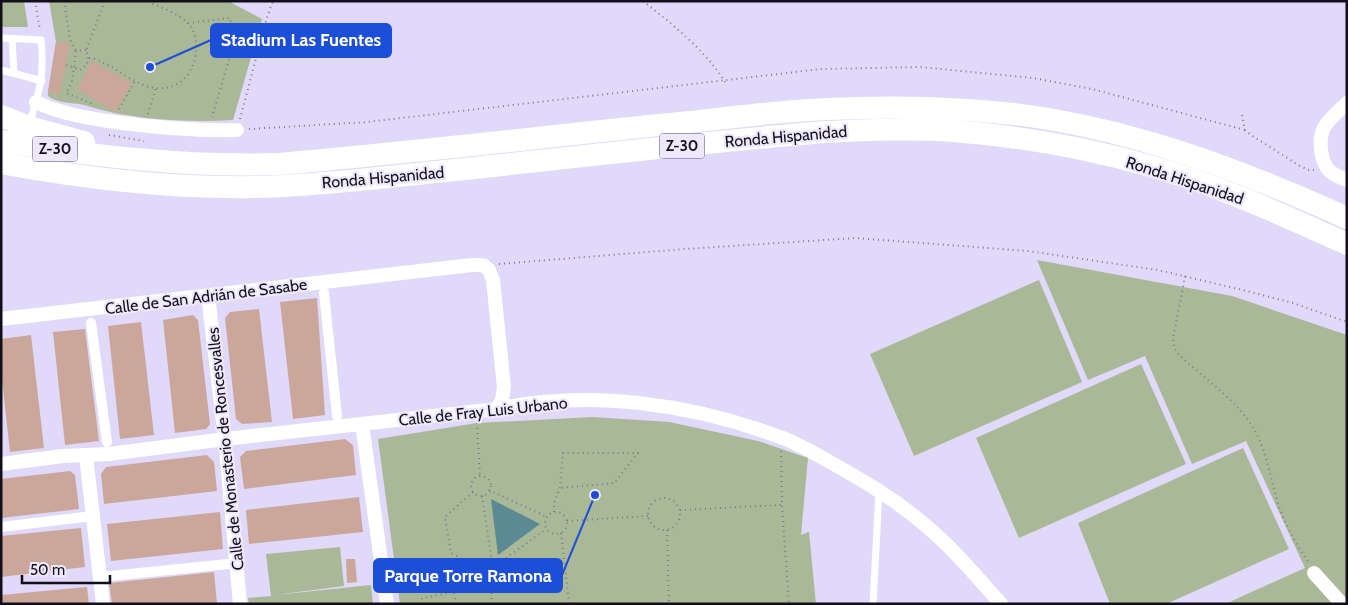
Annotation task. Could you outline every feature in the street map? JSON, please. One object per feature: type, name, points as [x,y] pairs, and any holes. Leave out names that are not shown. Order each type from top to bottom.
[{"type":"highway","name":"Ronda Hispanidad","points":[[1,141],[108,156],[230,166],[279,164],[808,110],[952,108],[1016,114],[1085,126],[1156,144],[1224,166],[1318,204],[1347,218]]},
{"type":"highway","points":[[1,116],[29,127],[74,138],[92,145],[108,156]]},
{"type":"highway","name":"Ronda Hispanidad","points":[[8,167],[174,186],[282,186],[380,178],[825,132],[871,130],[952,131],[1015,138],[1084,150],[1151,166],[1219,189],[1347,244]]},
{"type":"street","points":[[36,102],[50,109],[100,120],[171,129],[237,130]]},
{"type":"street","points":[[1347,103],[1326,124],[1322,132],[1321,150],[1327,168],[1334,174],[1347,180]]},
{"type":"street","name":"Ronda Hispanidad","points":[[1318,204],[1347,210]]},
{"type":"street","points":[[484,265],[490,270],[493,280],[504,387],[502,400],[497,409]]},
{"type":"street","name":"Calle de San Adrián de Sasabe","points":[[1,319],[90,316],[208,295],[323,287],[484,265]]},
{"type":"street","points":[[323,287],[337,421]]},
{"type":"street","name":"Calle de Monasterio de Roncesvalles","points":[[208,295],[238,563],[240,604]]},
{"type":"street","points":[[90,316],[108,448]]},
{"type":"street","points":[[504,387],[514,400],[521,404]]},
{"type":"street","name":"Calle de Fray Luis Urbano","points":[[1,464],[63,456],[86,456],[108,448],[225,439],[337,421],[362,424],[497,409],[521,404],[591,400],[634,403],[716,417],[754,428],[788,441],[826,460],[880,491],[925,525],[943,540],[1001,604]]},
{"type":"street","points":[[362,424],[387,604]]},
{"type":"street","points":[[86,456],[103,604]]},
{"type":"street","points":[[1,527],[93,516]]},
{"type":"street","points":[[100,577],[238,563]]},
{"type":"street","name":"Calle de Fray Luis Urbano","points":[[970,570],[979,584],[987,604]]},
{"type":"street","points":[[1314,573],[1342,604]]},
{"type":"lane","points":[[1,38],[41,40],[44,62],[42,81],[29,127]]},
{"type":"lane","points":[[12,39],[14,74]]},
{"type":"lane","points":[[1,70],[42,81]]},
{"type":"lane","points":[[873,604],[880,491]]},
{"type":"path","points":[[35,1],[41,40]]},
{"type":"path","points":[[64,1],[70,39],[76,51],[72,81],[66,93],[99,107]]},
{"type":"path","points":[[66,65],[82,70],[88,62],[89,58],[86,50],[105,1]]},
{"type":"path","points":[[89,58],[100,61],[148,87],[161,88],[178,84],[188,73],[195,61],[196,45],[194,33],[188,23],[181,18],[147,1]]},
{"type":"path","points":[[273,1],[237,130],[367,122],[725,82],[821,69],[920,67],[980,71],[1092,89],[1245,130],[1300,166],[1312,170],[1327,168]]},
{"type":"path","points":[[643,1],[686,36],[714,65],[725,82]]},
{"type":"path","points":[[188,23],[230,18],[235,39],[212,118]]},
{"type":"path","points":[[76,51],[86,50]]},
{"type":"path","points":[[117,112],[135,81]]},
{"type":"path","points":[[147,117],[156,88]]},
{"type":"path","points":[[1242,115],[1245,130]]},
{"type":"path","points":[[484,265],[855,238],[1028,251],[1158,270],[1293,303],[1347,322]]},
{"type":"path","points":[[1185,276],[1173,339],[1174,348],[1179,356],[1234,405],[1255,431],[1267,462],[1280,510],[1314,573]]},
{"type":"path","points":[[477,424],[480,476]]},
{"type":"path","points":[[781,445],[782,505],[789,604]]},
{"type":"path","points":[[554,512],[554,503],[560,488],[563,452],[638,453],[614,483],[560,488]]},
{"type":"path","points":[[473,492],[471,483],[474,478],[480,476],[488,479],[490,484],[489,490],[482,496]]},
{"type":"path","points":[[489,490],[547,517]]},
{"type":"path","points":[[473,492],[482,496]]},
{"type":"path","points":[[473,492],[445,517],[451,553],[482,571],[485,578],[493,580],[498,578],[501,572],[498,564]]},
{"type":"path","points":[[482,496],[492,562]]},
{"type":"path","points":[[661,498],[672,500],[680,510],[678,523],[675,527],[667,530],[660,530],[655,527],[651,524],[648,516],[649,508],[661,498]]},
{"type":"path","points":[[680,510],[782,505]]},
{"type":"path","points":[[554,512],[564,515],[567,521],[566,528],[561,533],[554,534],[547,528],[545,523],[547,517],[554,512]]},
{"type":"path","points":[[567,521],[648,516]]},
{"type":"path","points":[[498,564],[547,528]]},
{"type":"path","points":[[667,530],[669,604]]},
{"type":"path","points":[[561,533],[569,604]]},
{"type":"path","points":[[422,604],[422,598],[454,592],[482,571],[486,564],[492,562],[498,564]]},
{"type":"path","points":[[491,604],[493,580]]},
{"type":"path","points":[[454,592],[456,604]]},
{"type":"shaded area","points":[[1,1],[24,1],[28,27],[1,27]]},
{"type":"shaded area","points":[[49,1],[228,1],[262,19],[233,120],[153,119],[52,99],[48,96],[48,92],[56,42]]},
{"type":"shaded area","points":[[1037,260],[1232,296],[1347,335],[1347,604],[1225,604],[1305,568],[1246,441],[1192,464],[1145,356],[1088,380]]},
{"type":"shaded area","points":[[1039,280],[1082,382],[914,456],[870,354]]},
{"type":"shaded area","points":[[1141,364],[1186,464],[1019,538],[976,438]]},
{"type":"shaded area","points":[[593,417],[669,422],[758,441],[808,458],[801,535],[809,532],[816,604],[400,604],[378,439],[477,423]]},
{"type":"shaded area","points":[[1243,448],[1289,549],[1166,604],[1110,604],[1078,523]]},
{"type":"shaded area","points":[[491,499],[540,524],[498,555]]},
{"type":"shaded area","points":[[340,547],[344,586],[275,595],[371,585],[373,604],[249,604],[248,598],[271,596],[266,554]]},
{"type":"building","points":[[56,42],[70,43],[59,95],[48,92]]},
{"type":"building","points":[[92,61],[132,83],[115,112],[77,89]]},
{"type":"building","points":[[317,298],[325,415],[293,419],[280,302]]},
{"type":"building","points":[[259,309],[272,422],[242,424],[236,419],[225,318],[230,312]]},
{"type":"building","points":[[193,315],[198,320],[210,424],[206,429],[175,433],[163,320]]},
{"type":"building","points":[[141,322],[154,435],[120,439],[108,326]]},
{"type":"building","points":[[85,329],[99,441],[65,445],[53,332]]},
{"type":"building","points":[[31,335],[44,448],[10,452],[1,371],[1,339]]},
{"type":"building","points":[[345,439],[353,445],[356,475],[244,489],[240,457],[246,451]]},
{"type":"building","points":[[207,455],[214,462],[217,491],[104,504],[101,474],[106,467]]},
{"type":"building","points":[[70,471],[75,475],[79,509],[1,518],[1,479]]},
{"type":"building","points":[[359,497],[363,532],[249,544],[246,510]]},
{"type":"building","points":[[220,512],[223,549],[111,561],[107,524]]},
{"type":"building","points":[[81,528],[85,567],[1,577],[1,536]]},
{"type":"building","points":[[346,559],[355,559],[357,582],[347,583]]},
{"type":"building","points":[[214,572],[217,604],[112,604],[109,583]]},
{"type":"building","points":[[87,587],[89,604],[1,604],[1,595]]},
{"type":"place","name":"Stadium Las Fuentes","points":[[150,67]]},
{"type":"place","name":"Parque Torre Ramona","points":[[595,495]]}]
